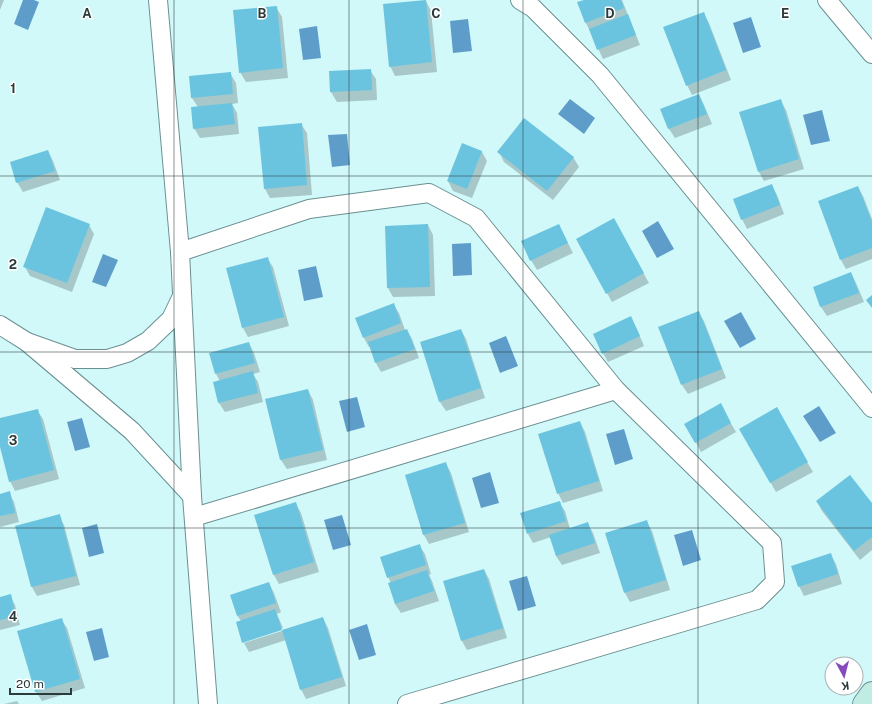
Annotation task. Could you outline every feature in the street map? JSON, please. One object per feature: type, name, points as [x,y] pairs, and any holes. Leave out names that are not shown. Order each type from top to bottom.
[{"type":"main road","points":[[864,704],[872,694]]},
{"type":"street","points":[[158,0],[183,293],[192,496],[208,704]]},
{"type":"street","points":[[520,0],[533,8],[600,75],[872,408]]},
{"type":"street","points":[[827,0],[872,54]]},
{"type":"street","points":[[180,252],[309,209],[429,193],[476,218],[616,390],[772,543],[775,582],[757,600],[407,704]]},
{"type":"street","points":[[27,342],[75,359],[106,359],[127,353],[148,341],[171,319],[183,293]]},
{"type":"street","points":[[0,325],[27,342],[132,431],[192,496]]},
{"type":"street","points":[[194,517],[616,390]]},
{"type":"water","points":[[23,0],[34,0],[39,2],[28,30],[14,24]]},
{"type":"water","points":[[751,17],[761,47],[743,53],[733,23]]},
{"type":"water","points":[[468,19],[472,51],[453,53],[450,21]]},
{"type":"water","points":[[317,26],[321,58],[303,60],[299,29]]},
{"type":"water","points":[[570,99],[595,118],[584,134],[558,114]]},
{"type":"water","points":[[822,110],[830,141],[811,145],[803,115]]},
{"type":"water","points":[[347,134],[350,165],[332,167],[328,135]]},
{"type":"water","points":[[658,221],[674,249],[657,258],[642,231]]},
{"type":"water","points":[[471,243],[472,275],[453,276],[452,244]]},
{"type":"water","points":[[103,254],[118,260],[106,287],[92,282]]},
{"type":"water","points":[[316,266],[323,297],[304,301],[298,270]]},
{"type":"water","points":[[741,312],[756,339],[740,348],[724,321]]},
{"type":"water","points":[[506,336],[518,366],[500,373],[489,343]]},
{"type":"water","points":[[357,397],[365,427],[347,432],[339,401]]},
{"type":"water","points":[[819,406],[836,433],[820,442],[803,416]]},
{"type":"water","points":[[82,418],[90,447],[75,451],[67,422]]},
{"type":"water","points":[[624,429],[633,459],[615,465],[606,434]]},
{"type":"water","points":[[490,472],[499,503],[481,508],[472,478]]},
{"type":"water","points":[[342,515],[351,545],[333,550],[324,520]]},
{"type":"water","points":[[97,524],[104,553],[89,557],[82,528]]},
{"type":"water","points":[[692,530],[701,560],[683,566],[674,535]]},
{"type":"water","points":[[527,576],[536,606],[518,611],[509,581]]},
{"type":"water","points":[[367,624],[376,655],[359,660],[349,630]]},
{"type":"water","points":[[102,628],[109,657],[94,661],[86,632]]},
{"type":"building","points":[[426,0],[432,62],[389,67],[383,4]]},
{"type":"building","points":[[584,0],[621,0],[624,8],[585,23],[577,2]]},
{"type":"building","points":[[277,6],[283,68],[239,73],[233,10]]},
{"type":"building","points":[[704,12],[726,70],[686,86],[663,27]]},
{"type":"building","points":[[628,14],[636,35],[597,50],[589,29]]},
{"type":"building","points":[[371,69],[372,90],[330,92],[329,71]]},
{"type":"building","points":[[231,72],[233,94],[191,98],[189,76]]},
{"type":"building","points":[[699,94],[707,114],[668,129],[660,109]]},
{"type":"building","points":[[781,99],[799,159],[758,172],[739,112]]},
{"type":"building","points":[[232,103],[235,124],[193,129],[191,107]]},
{"type":"building","points":[[524,118],[574,157],[547,191],[497,152]]},
{"type":"building","points":[[302,123],[307,185],[264,189],[258,127]]},
{"type":"building","points":[[462,143],[482,151],[467,189],[447,181]]},
{"type":"building","points":[[48,150],[55,171],[16,183],[10,162]]},
{"type":"building","points":[[772,184],[780,205],[741,220],[733,199]]},
{"type":"building","points":[[858,186],[872,222],[872,248],[840,260],[818,201]]},
{"type":"building","points":[[46,207],[90,224],[67,283],[23,267]]},
{"type":"building","points":[[614,218],[644,273],[606,294],[576,239]]},
{"type":"building","points":[[428,224],[430,287],[387,288],[385,226]]},
{"type":"building","points":[[559,224],[568,243],[530,261],[521,241]]},
{"type":"building","points":[[268,257],[284,317],[242,328],[226,268]]},
{"type":"building","points":[[851,272],[859,293],[820,307],[813,287]]},
{"type":"building","points":[[872,295],[872,308],[866,300]]},
{"type":"building","points":[[394,303],[401,323],[363,338],[355,318]]},
{"type":"building","points":[[699,311],[722,369],[681,385],[658,327]]},
{"type":"building","points":[[631,316],[640,336],[602,354],[593,334]]},
{"type":"building","points":[[407,329],[415,349],[375,363],[368,342]]},
{"type":"building","points":[[461,329],[481,388],[439,402],[420,342]]},
{"type":"building","points":[[249,342],[255,363],[215,374],[209,353]]},
{"type":"building","points":[[253,371],[258,393],[218,403],[213,382]]},
{"type":"building","points":[[308,389],[323,450],[280,460],[265,399]]},
{"type":"building","points":[[721,403],[731,423],[695,443],[684,424]]},
{"type":"building","points":[[777,407],[808,462],[770,483],[739,429]]},
{"type":"building","points":[[38,409],[54,470],[9,482],[0,447],[0,418]]},
{"type":"building","points":[[580,421],[599,481],[557,494],[538,434]]},
{"type":"building","points":[[446,462],[465,523],[423,535],[405,475]]},
{"type":"building","points":[[850,475],[872,503],[872,537],[854,551],[816,501]]},
{"type":"building","points":[[10,491],[15,513],[0,516],[0,494]]},
{"type":"building","points":[[560,501],[566,521],[527,534],[520,513]]},
{"type":"building","points":[[296,502],[314,562],[273,575],[254,515]]},
{"type":"building","points":[[60,514],[76,576],[31,587],[15,526]]},
{"type":"building","points":[[647,520],[666,580],[624,593],[605,533]]},
{"type":"building","points":[[588,522],[595,543],[556,556],[549,535]]},
{"type":"building","points":[[420,544],[426,565],[387,578],[380,557]]},
{"type":"building","points":[[831,553],[838,574],[798,587],[791,566]]},
{"type":"building","points":[[484,569],[503,628],[461,641],[443,581]]},
{"type":"building","points":[[427,570],[434,591],[395,604],[388,583]]},
{"type":"building","points":[[269,582],[276,603],[237,616],[230,595]]},
{"type":"building","points":[[11,594],[16,616],[0,620],[0,597]]},
{"type":"building","points":[[275,609],[282,630],[242,643],[236,622]]},
{"type":"building","points":[[323,617],[342,677],[300,690],[282,630]]},
{"type":"building","points":[[62,618],[80,679],[35,692],[17,631]]}]
